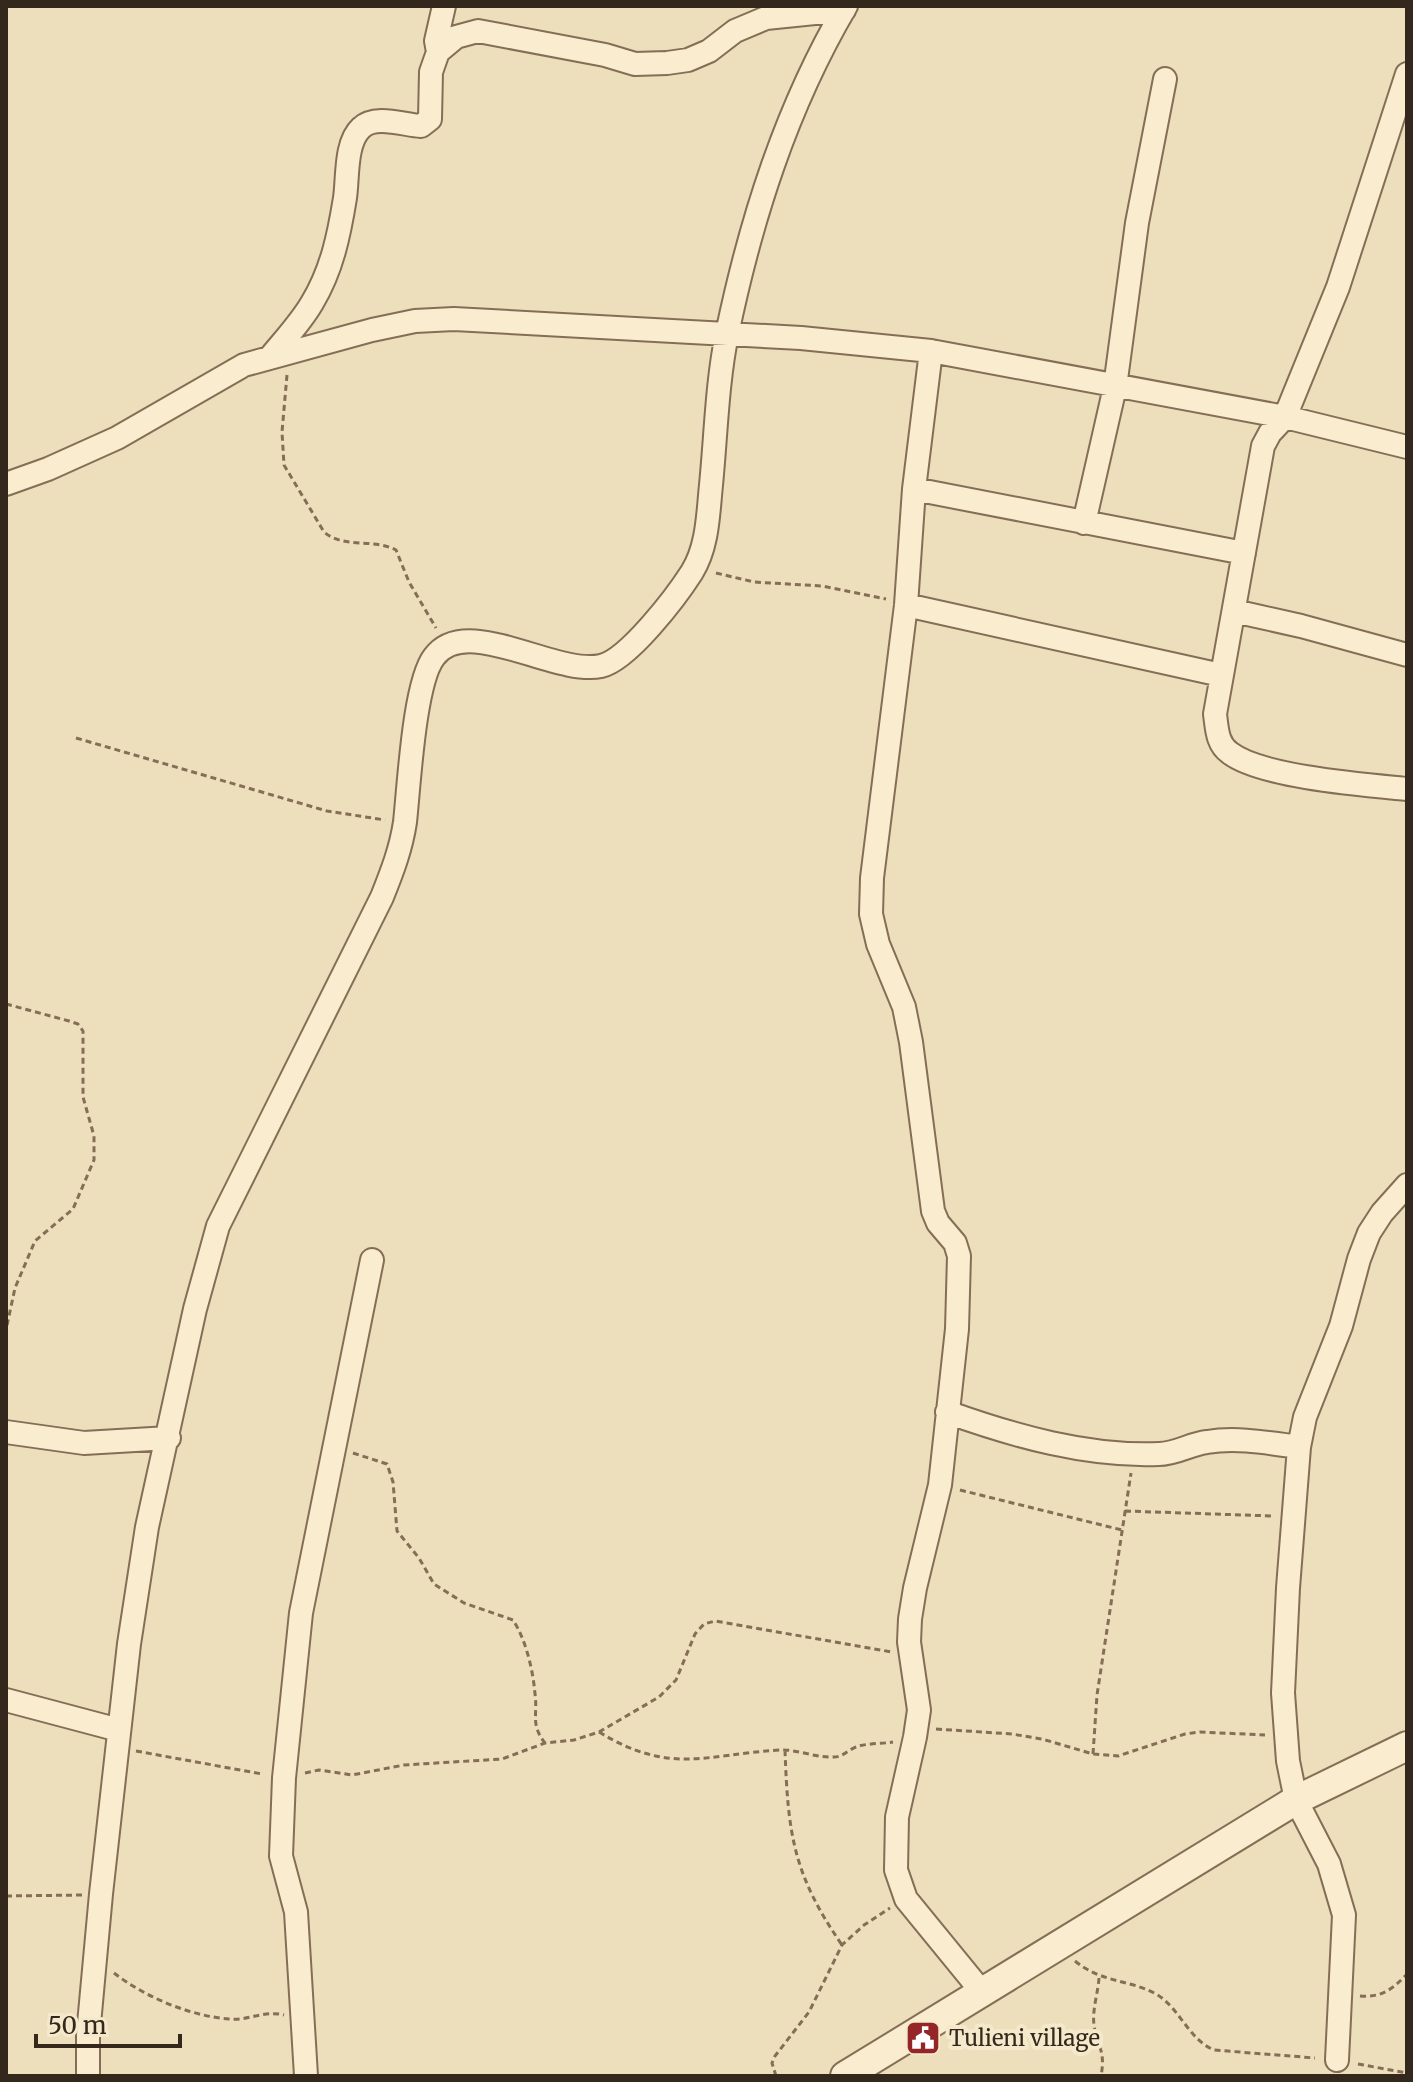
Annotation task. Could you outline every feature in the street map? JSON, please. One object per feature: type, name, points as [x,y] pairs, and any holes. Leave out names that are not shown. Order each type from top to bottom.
[{"type":"street","points":[[280,354],[312,303],[333,261],[355,136],[362,126],[372,122],[421,126],[430,119],[431,72],[438,52],[436,41],[444,6]]},
{"type":"street","points":[[438,52],[456,37],[478,31],[605,55],[635,64],[667,63],[688,60],[709,51],[735,31],[766,18],[845,8]]},
{"type":"street","points":[[88,2076],[88,2035],[101,1894],[118,1738],[147,1527],[195,1309],[218,1226],[399,857],[422,684],[426,670],[444,645],[484,642],[552,662],[601,666],[625,655],[693,571],[706,540],[718,399],[727,335],[755,216],[803,85],[845,8]]},
{"type":"street","points":[[1407,74],[1338,287],[1285,417],[1263,446],[1215,714],[1218,738],[1230,753],[1259,766],[1307,777],[1407,789]]},
{"type":"street","points":[[1084,523],[1115,387],[1137,223],[1165,79]]},
{"type":"street","points":[[6,484],[117,438],[222,375],[280,354],[415,321],[454,319],[815,339],[931,351],[1285,417],[1407,447]]},
{"type":"street","points":[[931,351],[914,489],[906,605],[879,812],[871,914],[878,944],[904,1007],[933,1211],[938,1223],[955,1243],[959,1256],[955,1365],[940,1485],[910,1619],[911,1655],[918,1692],[916,1733],[903,1788],[896,1840],[896,1870],[906,1899],[982,1992]]},
{"type":"street","points":[[914,489],[1244,553]]},
{"type":"street","points":[[906,605],[1221,675]]},
{"type":"street","points":[[1234,611],[1407,655]]},
{"type":"street","points":[[1337,2060],[1344,1915],[1338,1889],[1316,1834],[1296,1800],[1284,1734],[1288,1588],[1299,1447],[1305,1417],[1341,1326],[1369,1233],[1407,1185]]},
{"type":"street","points":[[306,2076],[296,1912],[281,1856],[284,1778],[301,1613],[372,1260]]},
{"type":"street","points":[[947,1412],[1047,1441],[1134,1454],[1164,1454],[1208,1442],[1233,1440],[1299,1447]]},
{"type":"street","points":[[6,1432],[84,1443],[169,1438]]},
{"type":"street","points":[[6,1700],[118,1738]]},
{"type":"street","points":[[845,2076],[1296,1800],[1407,1746]]},
{"type":"path","points":[[280,354],[282,454],[290,477],[324,532],[331,538],[396,550],[409,582],[444,645]]},
{"type":"path","points":[[693,571],[754,582],[822,586],[906,605]]},
{"type":"path","points":[[76,738],[327,811],[405,823]]},
{"type":"path","points":[[6,1004],[78,1024],[83,1031],[83,1097],[96,1150],[90,1172],[73,1209],[56,1226],[43,1233],[30,1252],[15,1288],[6,1330]]},
{"type":"path","points":[[334,1449],[387,1464],[393,1482],[397,1531],[419,1558],[434,1584],[464,1603],[513,1620],[524,1644],[534,1684],[535,1728],[545,1743]]},
{"type":"path","points":[[1093,1754],[1097,1695],[1134,1454]]},
{"type":"path","points":[[940,1485],[1122,1530]]},
{"type":"path","points":[[1125,1511],[1295,1517]]},
{"type":"path","points":[[118,1738],[162,1757],[284,1778],[319,1770],[352,1775],[404,1765],[502,1759],[545,1743],[574,1740],[599,1732],[659,1697],[676,1680],[695,1634],[704,1624],[715,1621],[911,1655]]},
{"type":"path","points":[[599,1732],[626,1749],[652,1758],[703,1760],[785,1750],[836,1757],[860,1746],[916,1733],[1012,1734],[1093,1754],[1118,1756],[1200,1732],[1284,1734]]},
{"type":"path","points":[[785,1750],[789,1830],[797,1860],[824,1918],[842,1945]]},
{"type":"path","points":[[6,1896],[101,1894]]},
{"type":"path","points":[[776,2076],[772,2063],[775,2056],[809,2012],[842,1945],[864,1925],[906,1899]]},
{"type":"path","points":[[1057,1945],[1099,1977],[1154,1993],[1164,2000],[1201,2045],[1214,2050],[1337,2060],[1407,2073]]},
{"type":"path","points":[[96,1958],[140,1991],[190,2010],[229,2019],[267,2013],[303,2021]]},
{"type":"path","points":[[1340,1994],[1381,1994],[1407,1974]]},
{"type":"path","points":[[1099,1977],[1093,2021],[1102,2048],[1104,2062],[1101,2076]]},
{"type":"place","name":"Tulieni village","points":[[923,2038]]}]
